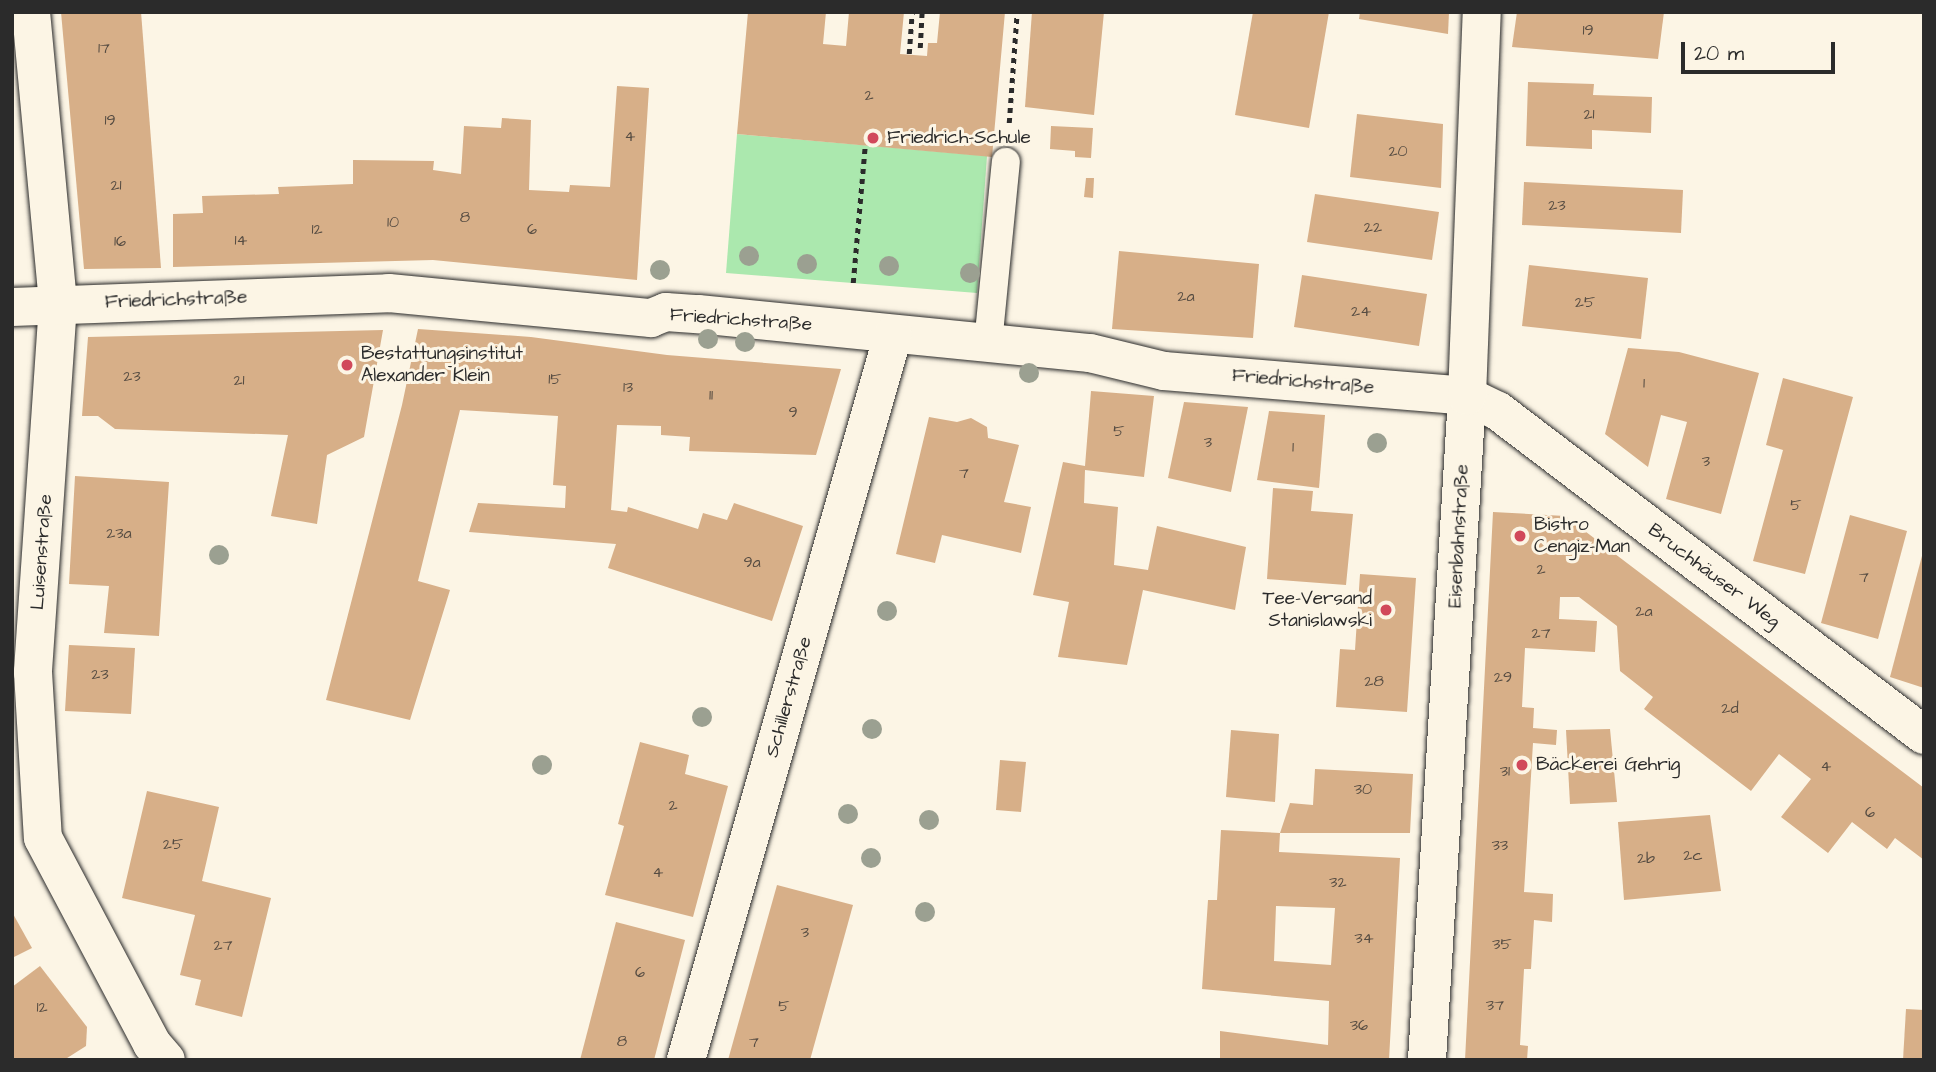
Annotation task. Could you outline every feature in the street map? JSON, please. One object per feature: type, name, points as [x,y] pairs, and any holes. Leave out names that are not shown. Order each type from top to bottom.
[{"type":"street","name":"Luisenstraße","points":[[31,12],[58,304],[23,676],[43,838],[150,1055]]},
{"type":"street","name":"Eisenbahnstraße","points":[[1427,1060],[1467,396],[1482,12]]},
{"type":"street","name":"Friedrichstraße","points":[[12,307],[389,293],[651,318],[666,312],[849,329],[1090,353],[1164,371],[1467,396]]},
{"type":"street","name":"Schillerstraße","points":[[686,1060],[893,335]]},
{"type":"street","name":"Bruchhäuser Weg","points":[[1467,396],[1498,411],[1924,735]]},
{"type":"lane","points":[[988,344],[1006,162]]},
{"type":"path","points":[[909,54],[912,12]]},
{"type":"path","points":[[920,48],[922,12]]},
{"type":"path","points":[[1006,162],[1017,12]]},
{"type":"path","points":[[849,329],[864,146]]},
{"type":"green space","points":[[737,134],[987,156],[977,293],[726,273]]},
{"type":"building","points":[[61,12],[141,12],[161,268],[84,269]]},
{"type":"building","points":[[748,12],[826,12],[823,44],[846,46],[849,12],[904,12],[900,54],[927,56],[928,43],[937,43],[940,12],[1005,12],[992,157],[737,134]]},
{"type":"building","points":[[1032,12],[1104,12],[1094,115],[1025,107]]},
{"type":"building","points":[[1253,12],[1329,12],[1309,128],[1235,115]]},
{"type":"building","points":[[1360,12],[1449,12],[1448,34],[1359,19]]},
{"type":"building","points":[[1517,12],[1664,12],[1658,59],[1512,47]]},
{"type":"building","points":[[1528,82],[1594,84],[1593,95],[1652,97],[1651,133],[1592,130],[1592,149],[1526,146]]},
{"type":"building","points":[[617,86],[649,88],[637,280],[433,260],[173,267],[173,214],[203,213],[202,196],[279,194],[278,187],[353,184],[353,160],[434,161],[433,170],[461,174],[464,126],[501,128],[502,118],[531,120],[529,190],[569,192],[570,185],[610,187]]},
{"type":"building","points":[[1357,114],[1443,124],[1441,188],[1350,177]]},
{"type":"building","points":[[1051,126],[1093,128],[1091,158],[1075,157],[1075,151],[1050,149]]},
{"type":"building","points":[[1086,178],[1094,178],[1093,198],[1084,197]]},
{"type":"building","points":[[1524,182],[1683,190],[1681,233],[1522,225]]},
{"type":"building","points":[[1315,194],[1439,212],[1432,260],[1307,242]]},
{"type":"building","points":[[1119,251],[1259,264],[1253,338],[1112,329]]},
{"type":"building","points":[[1529,265],[1648,278],[1641,339],[1522,326]]},
{"type":"building","points":[[1302,275],[1427,294],[1419,346],[1294,327]]},
{"type":"building","points":[[418,329],[531,337],[667,355],[841,369],[816,455],[689,451],[690,437],[661,435],[661,426],[617,425],[611,510],[627,512],[628,507],[698,529],[703,513],[727,520],[734,503],[803,526],[772,621],[608,568],[616,544],[469,532],[478,503],[565,508],[566,486],[553,485],[558,416],[460,410],[418,581],[450,590],[410,720],[326,700],[402,405]]},
{"type":"building","points":[[383,330],[364,437],[327,455],[317,524],[271,516],[288,435],[115,429],[98,416],[82,416],[88,337]]},
{"type":"building","points":[[1628,348],[1679,352],[1759,373],[1721,514],[1666,499],[1687,422],[1661,415],[1648,467],[1605,434]]},
{"type":"building","points":[[1783,378],[1853,397],[1805,574],[1753,561],[1783,450],[1766,445]]},
{"type":"building","points":[[1091,391],[1154,396],[1144,477],[1085,470],[1084,503],[1118,507],[1114,565],[1148,570],[1157,526],[1246,547],[1235,610],[1143,590],[1127,665],[1058,657],[1069,602],[1033,595],[1063,462],[1085,466]]},
{"type":"building","points":[[1184,402],[1248,407],[1231,492],[1168,478]]},
{"type":"building","points":[[1269,411],[1325,415],[1319,488],[1257,480]]},
{"type":"building","points":[[929,417],[957,422],[971,418],[987,427],[988,438],[1019,445],[1004,502],[1031,507],[1021,553],[942,535],[935,563],[896,554]]},
{"type":"building","points":[[75,476],[169,482],[159,636],[104,633],[109,586],[69,584]]},
{"type":"building","points":[[1273,488],[1313,491],[1311,511],[1353,514],[1346,585],[1267,579]]},
{"type":"building","points":[[1493,512],[1565,516],[1924,788],[1924,860],[1895,838],[1887,849],[1852,822],[1828,853],[1781,817],[1811,779],[1779,754],[1751,791],[1644,709],[1653,697],[1620,671],[1617,626],[1579,597],[1560,597],[1559,619],[1597,621],[1595,652],[1525,648],[1522,707],[1534,708],[1533,728],[1557,730],[1556,745],[1533,743],[1524,892],[1553,894],[1552,922],[1534,920],[1531,969],[1524,969],[1520,1045],[1528,1046],[1527,1060],[1465,1060]]},
{"type":"building","points":[[1850,515],[1907,531],[1878,639],[1821,623]]},
{"type":"building","points":[[1924,552],[1924,688],[1890,677]]},
{"type":"building","points":[[1360,574],[1416,578],[1407,712],[1336,707],[1340,649],[1355,650]]},
{"type":"building","points":[[69,645],[135,648],[131,714],[65,711]]},
{"type":"building","points":[[1610,729],[1617,802],[1570,804],[1566,730]]},
{"type":"building","points":[[1231,730],[1279,734],[1275,802],[1226,797]]},
{"type":"building","points":[[640,742],[689,755],[685,774],[728,786],[693,917],[605,895],[624,826],[618,824]]},
{"type":"building","points":[[1000,760],[1026,762],[1021,812],[996,810]]},
{"type":"building","points":[[1315,769],[1413,774],[1410,833],[1280,833],[1290,803],[1313,805]]},
{"type":"building","points":[[147,791],[219,807],[202,881],[271,898],[242,1017],[195,1005],[201,980],[180,975],[195,915],[122,898]]},
{"type":"building","points":[[1710,815],[1721,891],[1624,900],[1618,822]]},
{"type":"building","points":[[1221,830],[1280,833],[1279,852],[1400,858],[1389,1060],[1220,1060],[1220,1031],[1328,1045],[1329,1001],[1202,989],[1208,900],[1217,900]],"holes":[[[1276,906],[1335,908],[1331,965],[1274,961]]]},
{"type":"building","points":[[777,885],[853,905],[810,1060],[728,1060]]},
{"type":"building","points":[[12,912],[32,948],[12,958]]},
{"type":"building","points":[[616,922],[685,940],[654,1060],[580,1060]]},
{"type":"building","points":[[40,966],[87,1027],[86,1046],[64,1060],[12,1060],[12,987]]},
{"type":"building","points":[[1906,1009],[1924,1010],[1924,1060],[1903,1060]]},
{"type":"place","name":"Friedrich-Schule","points":[[873,138]]},
{"type":"place","name":"Bestattungsinstitut Alexander Klein","points":[[347,365]]},
{"type":"place","name":"Bistro Cengiz-Man","points":[[1520,536]]},
{"type":"place","name":"Tee-Versand Stanislawski","points":[[1386,610]]},
{"type":"place","name":"Bäckerei Gehrig","points":[[1522,765]]}]
